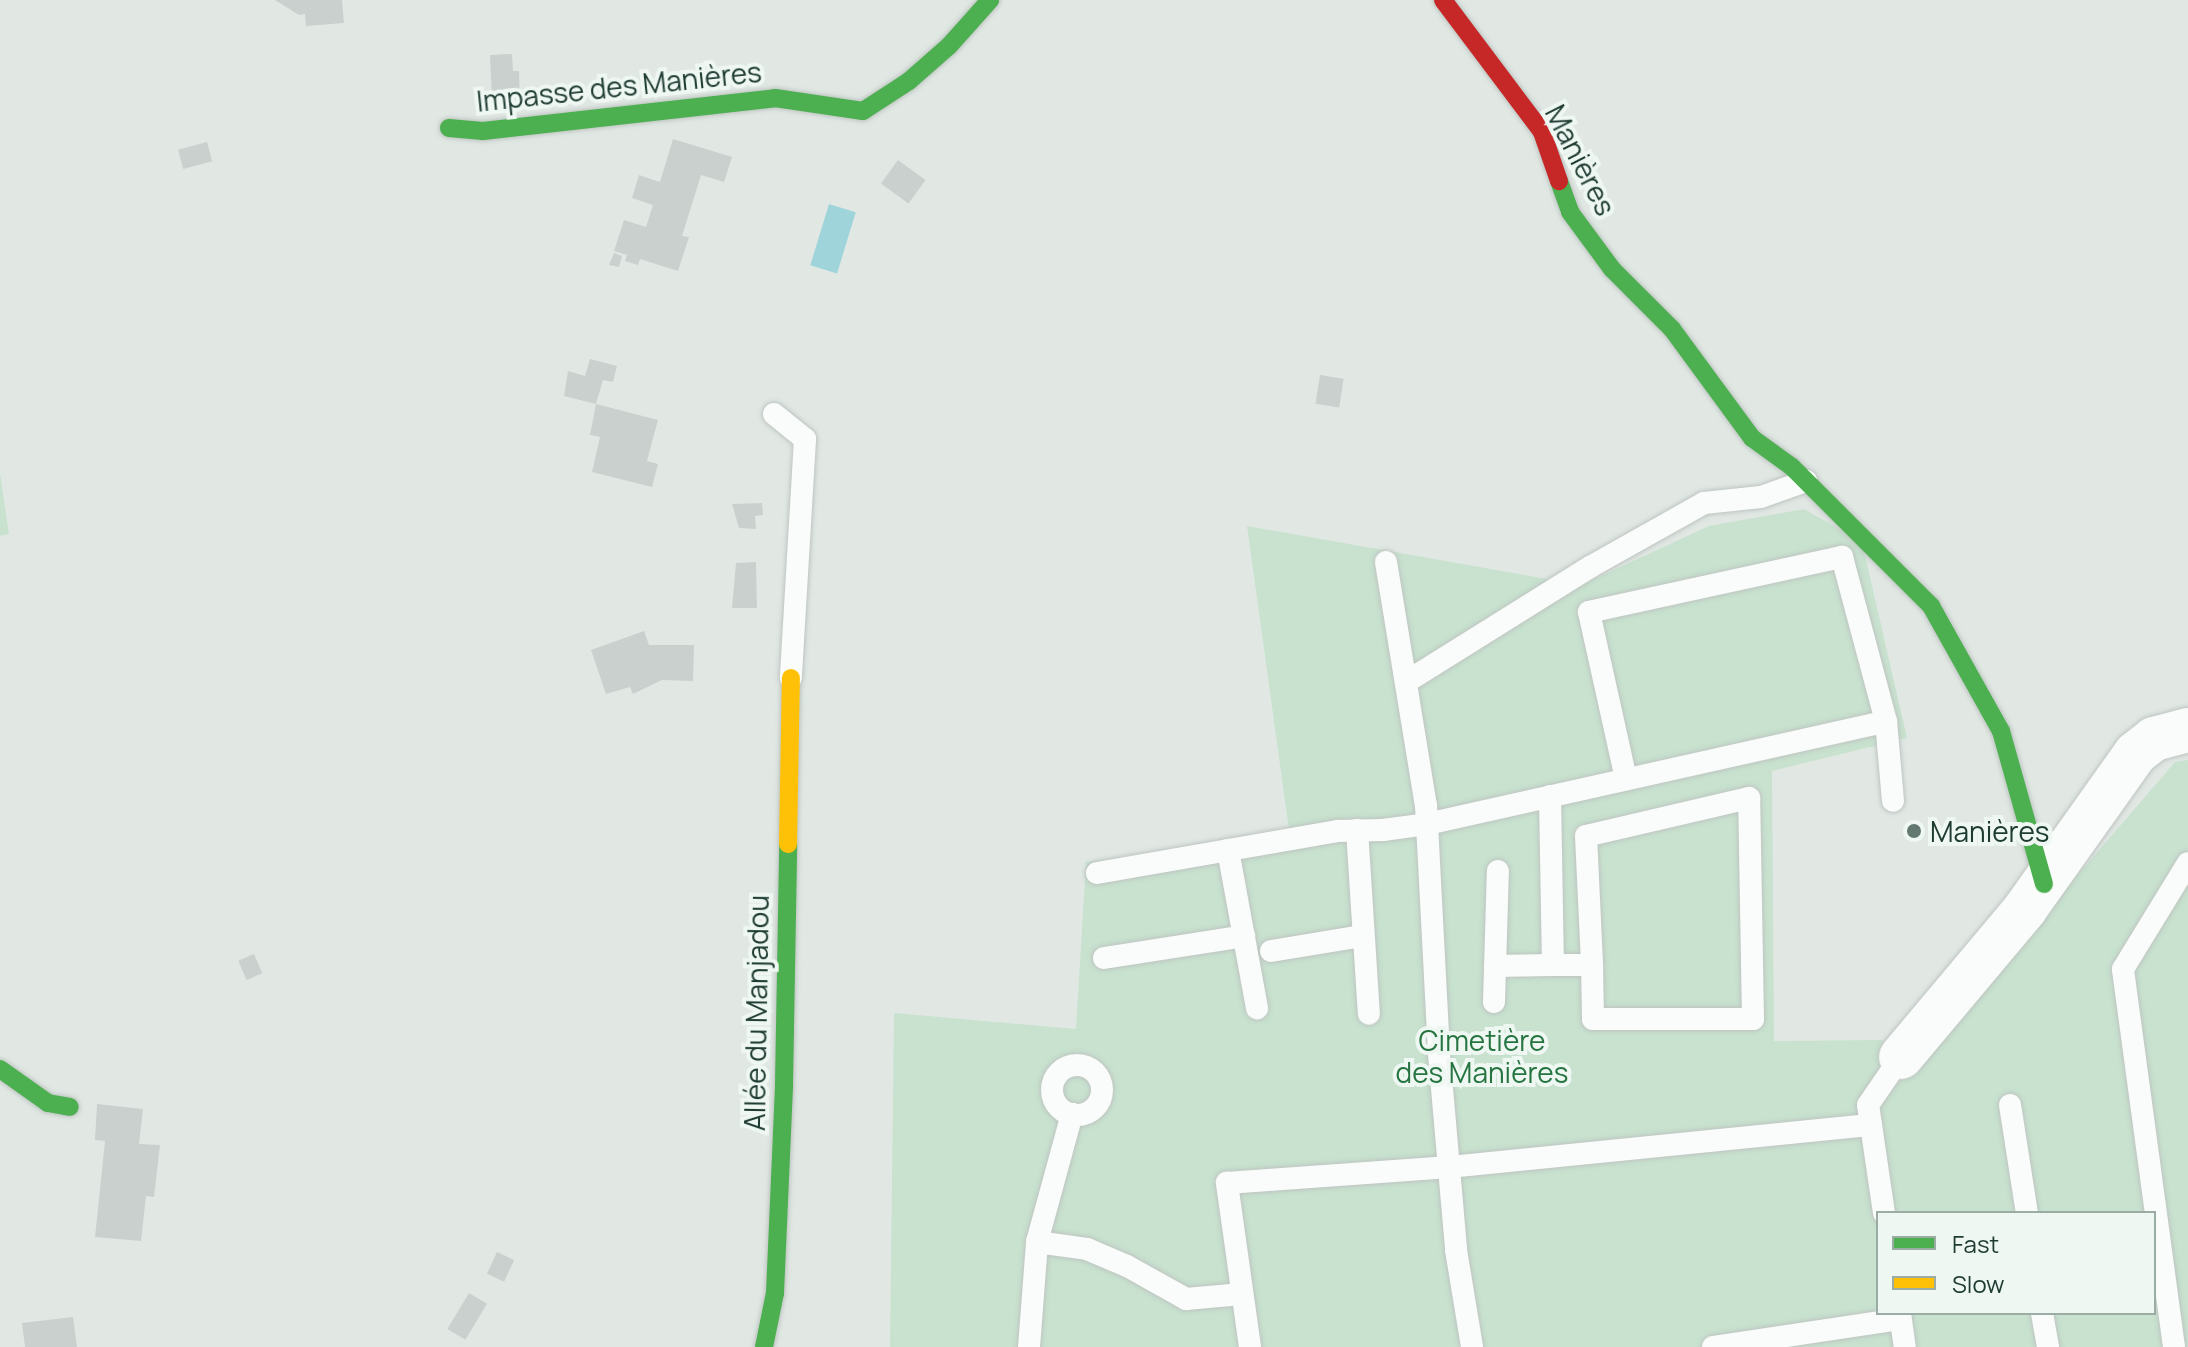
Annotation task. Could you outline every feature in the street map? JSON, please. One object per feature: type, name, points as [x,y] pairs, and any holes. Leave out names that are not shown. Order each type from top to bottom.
[{"type":"street","name":"Impasse des Manières","points":[[449,128],[483,131],[775,98],[863,111],[909,81],[949,46],[990,0]]},
{"type":"street","name":"Manières","points":[[1443,0],[1542,132],[1570,212],[1612,269],[1672,329],[1752,438],[1806,481],[1931,606],[2001,731],[2044,884]]},
{"type":"street","name":"Allée du Manjadou","points":[[764,1347],[775,1293],[783,1117],[791,678]]},
{"type":"street","points":[[1901,1057],[2044,884],[2136,753],[2154,739],[2188,730]]},
{"type":"street","points":[[0,1069],[48,1103],[70,1107]]},
{"type":"lane","points":[[774,414],[805,439],[791,678]]},
{"type":"lane","points":[[1406,682],[1590,567],[1704,503],[1761,497],[1806,481]]},
{"type":"lane","points":[[1626,779],[1589,612],[1842,557],[1886,721],[1893,801]]},
{"type":"lane","points":[[1386,562],[1427,824],[1437,1035],[1456,1250],[1472,1347]]},
{"type":"lane","points":[[1097,873],[1357,830],[1427,824],[1886,721]]},
{"type":"lane","points":[[1550,796],[1553,965]]},
{"type":"lane","points":[[1749,798],[1753,1019],[1593,1019],[1592,965],[1586,836],[1749,798]]},
{"type":"lane","points":[[1357,830],[1369,1014]]},
{"type":"lane","points":[[1228,850],[1257,1008]]},
{"type":"lane","points":[[2156,1211],[2123,969],[2188,863]]},
{"type":"lane","points":[[1494,1002],[1498,871]]},
{"type":"lane","points":[[1104,958],[1244,936]]},
{"type":"lane","points":[[1271,951],[1363,936]]},
{"type":"lane","points":[[1495,966],[1592,965]]},
{"type":"lane","points":[[1884,1211],[1868,1105],[1901,1057]]},
{"type":"lane","points":[[2010,1105],[2027,1211]]},
{"type":"lane","points":[[1029,1347],[1037,1242],[1072,1114]]},
{"type":"lane","points":[[1250,1347],[1227,1183],[1449,1167],[1871,1125]]},
{"type":"lane","points":[[2156,1214],[2174,1347]]},
{"type":"lane","points":[[1037,1242],[1087,1249],[1127,1266],[1186,1299],[1242,1294]]},
{"type":"lane","points":[[2042,1315],[2048,1347]]},
{"type":"lane","points":[[1713,1347],[1900,1316],[1905,1347]]},
{"type":"green space","points":[[0,473],[9,534],[0,536]]},
{"type":"green space","name":"Cimetière des Manières","points":[[1804,509],[1862,542],[1907,738],[1772,771],[1774,1041],[1882,1040],[1913,1066],[2175,762],[2188,760],[2188,1347],[890,1347],[894,1013],[1076,1029],[1086,862],[1290,837],[1247,526],[1581,585],[1709,526]]},
{"type":"water","points":[[829,204],[856,212],[837,273],[810,265]]},
{"type":"building","points":[[275,0],[342,0],[344,23],[306,26],[305,14],[299,15]]},
{"type":"building","points":[[512,54],[513,71],[519,71],[520,99],[492,101],[490,55]]},
{"type":"building","points":[[673,139],[732,157],[724,182],[701,175],[682,236],[689,237],[678,271],[640,259],[638,265],[625,261],[627,255],[614,251],[624,220],[646,227],[653,205],[632,198],[639,175],[660,182]]},
{"type":"building","points":[[207,142],[212,161],[183,169],[178,150]]},
{"type":"building","points":[[898,160],[926,180],[908,203],[881,183]]},
{"type":"building","points":[[614,253],[622,256],[619,267],[609,265]]},
{"type":"building","points":[[590,359],[617,366],[613,382],[603,380],[596,404],[564,396],[568,371],[585,376]]},
{"type":"building","points":[[1320,375],[1344,379],[1339,407],[1315,404]]},
{"type":"building","points":[[596,404],[658,420],[647,461],[658,464],[652,487],[592,472],[600,437],[590,435]]},
{"type":"building","points":[[762,503],[763,515],[755,516],[756,529],[739,528],[732,504]]},
{"type":"building","points":[[756,562],[757,608],[732,608],[736,563]]},
{"type":"building","points":[[644,631],[649,645],[694,645],[693,681],[662,680],[633,694],[630,687],[606,694],[591,650]]},
{"type":"building","points":[[254,954],[262,973],[247,980],[238,961]]},
{"type":"building","points":[[97,1104],[143,1109],[139,1144],[160,1145],[154,1197],[146,1196],[141,1241],[95,1237],[105,1141],[95,1140]]},
{"type":"building","points":[[497,1252],[514,1260],[504,1282],[487,1274]]},
{"type":"building","points":[[469,1293],[487,1304],[465,1340],[447,1329]]},
{"type":"building","points":[[73,1317],[77,1347],[25,1347],[22,1323]]},
{"type":"traffic: fast","points":[[449,128],[483,131],[775,98],[863,111],[909,81],[949,46],[990,0]]},
{"type":"traffic: fast","points":[[1559,181],[1570,212],[1612,269],[1672,329],[1752,438],[1792,467],[1931,606],[2001,731],[2044,884]]},
{"type":"traffic: fast","points":[[764,1347],[775,1293],[784,1085],[788,844]]},
{"type":"traffic: fast","points":[[0,1069],[48,1103],[70,1107]]},
{"type":"traffic: slow","points":[[788,844],[791,678]]},
{"type":"traffic: jam","points":[[1443,0],[1542,132],[1559,181]]},
{"type":"place","name":"Manières","points":[[1914,831]]}]
